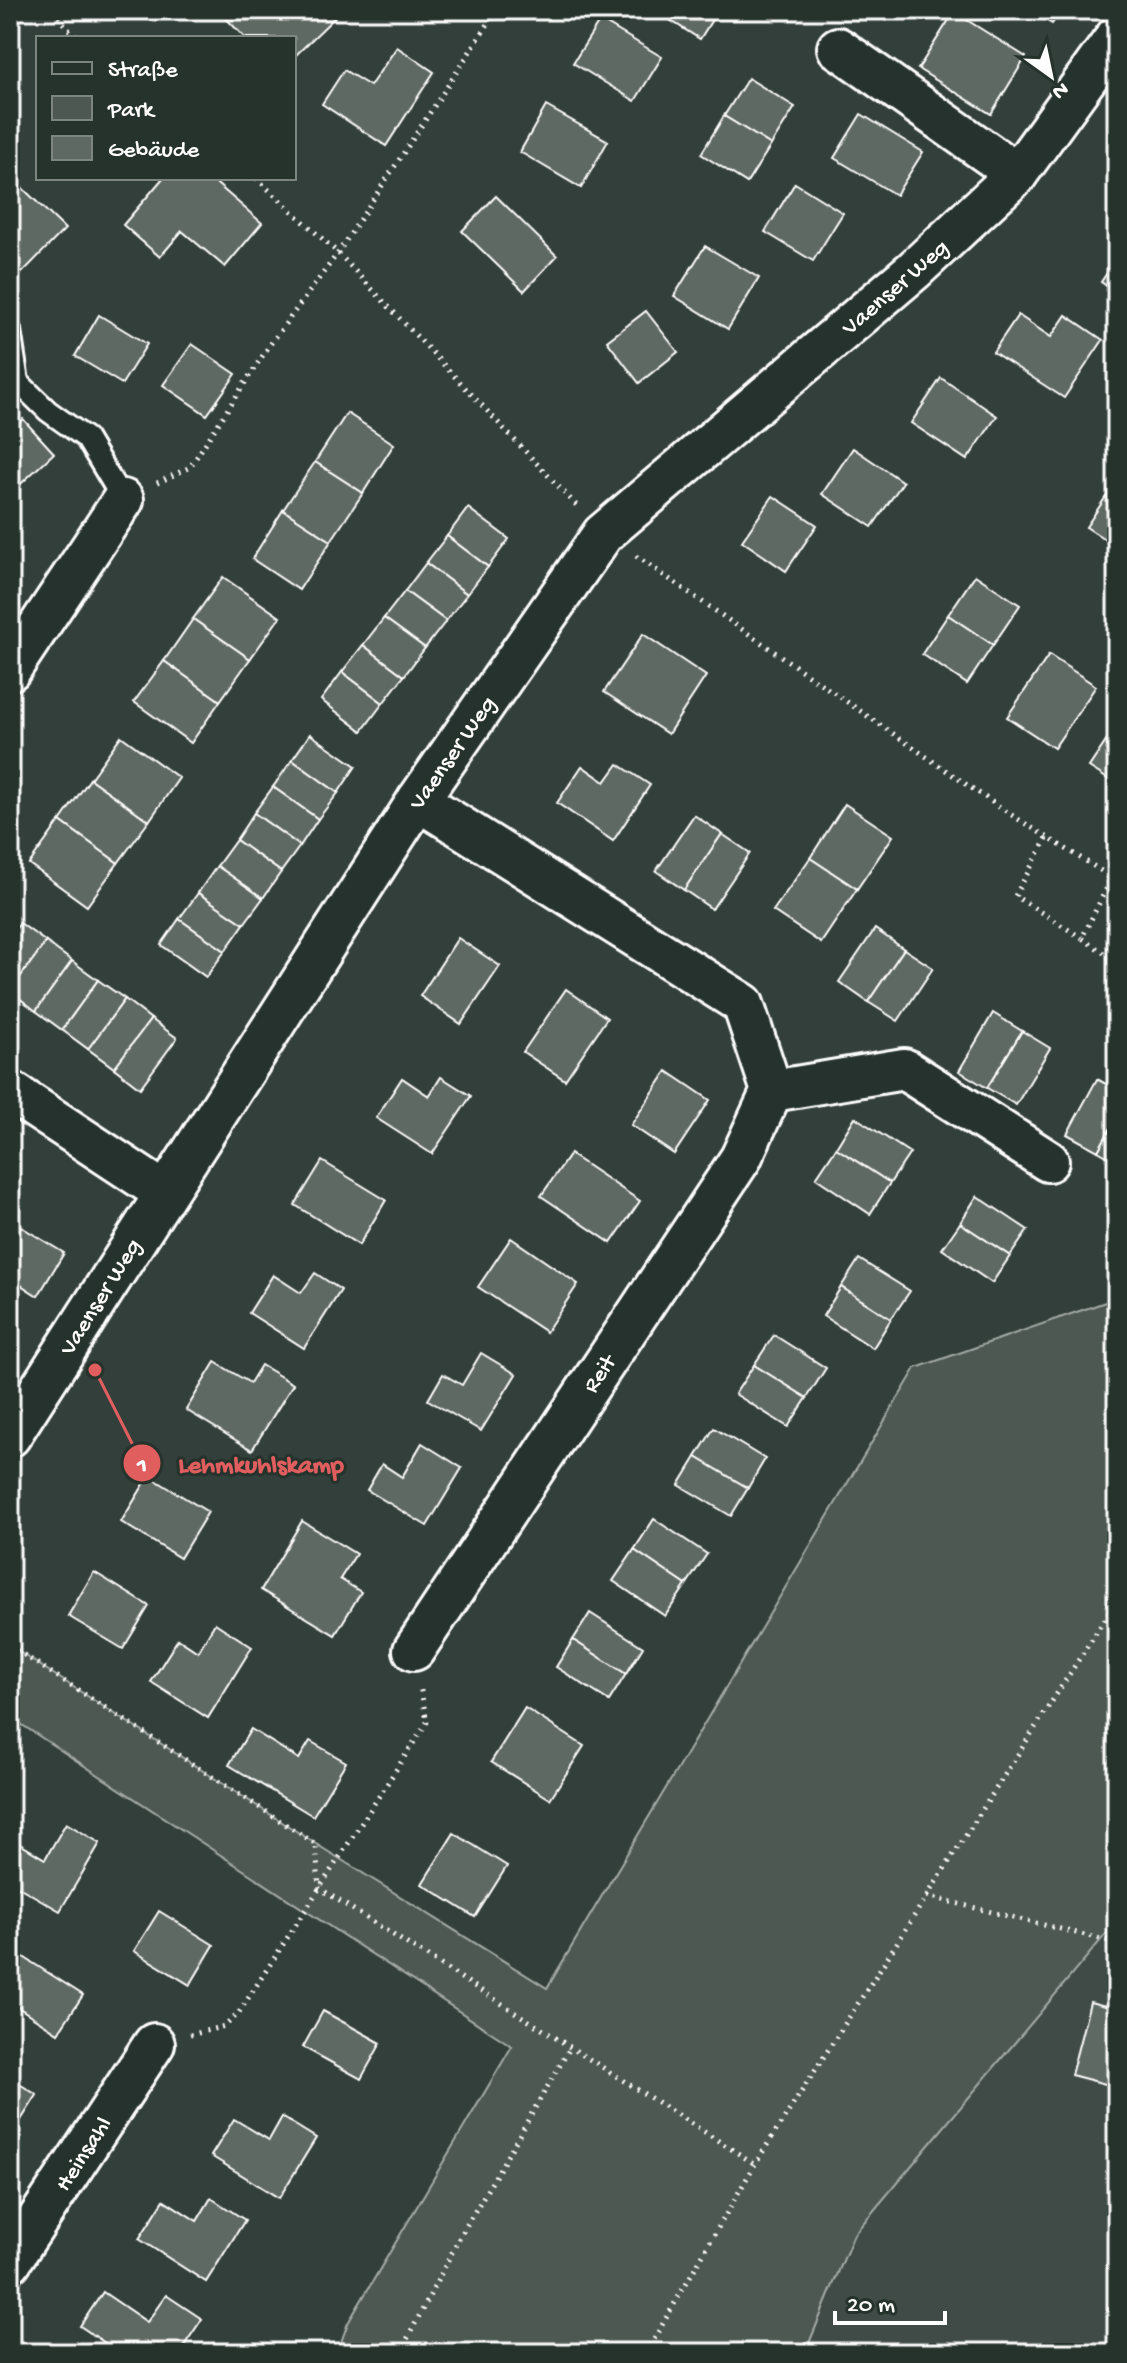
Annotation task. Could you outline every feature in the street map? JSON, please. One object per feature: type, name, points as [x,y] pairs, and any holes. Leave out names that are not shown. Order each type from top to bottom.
[{"type":"street","name":"Vaenser Weg","points":[[10,1436],[418,800],[603,534],[914,270],[1017,174],[1117,36]]},
{"type":"street","points":[[838,48],[1017,174]]},
{"type":"street","points":[[10,670],[123,500]]},
{"type":"street","points":[[418,800],[743,1004],[772,1091],[904,1069],[1048,1161]]},
{"type":"street","points":[[10,1091],[165,1193]]},
{"type":"street","name":"Reit","points":[[414,1650],[741,1158],[772,1091]]},
{"type":"street","name":"Heinsahl","points":[[10,2262],[154,2044]]},
{"type":"lane","points":[[10,330],[18,382],[48,411],[86,438],[123,500]]},
{"type":"path","points":[[54,10],[77,36]]},
{"type":"path","points":[[123,500],[190,467],[269,346],[338,253],[494,15],[494,10]]},
{"type":"path","points":[[258,180],[338,253],[603,534],[1047,838],[1111,877]]},
{"type":"path","points":[[1047,838],[1015,896],[1117,962]]},
{"type":"path","points":[[1082,938],[1117,867]]},
{"type":"path","points":[[646,2353],[755,2164],[1117,1600]]},
{"type":"path","points":[[10,1646],[316,1844],[319,1888]]},
{"type":"path","points":[[154,2044],[225,2026],[238,2014],[427,1722],[414,1650]]},
{"type":"path","points":[[319,1888],[755,2164]]},
{"type":"path","points":[[927,1896],[1117,1943]]},
{"type":"path","points":[[400,2353],[461,2235],[570,2048]]},
{"type":"shaded area","points":[[1117,1921],[1117,2353],[805,2353],[854,2234]]},
{"type":"green space","points":[[1117,1298],[1117,1921],[854,2234],[805,2353],[337,2353],[348,2323],[512,2046],[10,1717],[10,1646],[316,1844],[547,1988],[916,1368]]},
{"type":"building","points":[[328,10],[335,17],[296,55],[296,36],[243,36],[220,12]]},
{"type":"building","points":[[654,10],[718,10],[700,39]]},
{"type":"building","points":[[1029,10],[1061,10],[1052,24]]},
{"type":"building","points":[[954,12],[1026,57],[991,114],[918,69]]},
{"type":"building","points":[[600,20],[662,57],[635,101],[573,63]]},
{"type":"building","points":[[397,47],[434,72],[386,146],[322,104],[344,70],[370,86]]},
{"type":"building","points":[[748,78],[795,107],[771,145],[724,116]]},
{"type":"building","points":[[546,106],[608,141],[581,188],[520,152]]},
{"type":"building","points":[[861,114],[923,152],[896,195],[834,158]]},
{"type":"building","points":[[724,116],[771,145],[747,183],[701,154]]},
{"type":"building","points":[[10,176],[65,229],[17,278],[10,272]]},
{"type":"building","points":[[161,180],[212,180],[262,223],[225,267],[182,231],[160,257],[123,225]]},
{"type":"building","points":[[795,183],[843,213],[813,261],[765,232]]},
{"type":"building","points":[[496,196],[557,256],[524,291],[462,231]]},
{"type":"building","points":[[705,246],[759,278],[728,329],[674,296]]},
{"type":"building","points":[[1117,258],[1117,293],[1101,282]]},
{"type":"building","points":[[646,311],[678,352],[639,383],[607,341]]},
{"type":"building","points":[[99,315],[147,344],[122,384],[75,356]]},
{"type":"building","points":[[1018,315],[1051,337],[1066,315],[1103,340],[1064,398],[993,352]]},
{"type":"building","points":[[192,344],[236,374],[207,415],[163,385]]},
{"type":"building","points":[[941,378],[997,416],[967,460],[911,423]]},
{"type":"building","points":[[347,413],[394,444],[363,493],[315,462]]},
{"type":"building","points":[[23,419],[54,453],[10,494],[10,431]]},
{"type":"building","points":[[853,448],[903,482],[872,527],[822,494]]},
{"type":"building","points":[[315,462],[363,493],[331,541],[283,510]]},
{"type":"building","points":[[1117,484],[1117,547],[1086,527]]},
{"type":"building","points":[[773,496],[817,525],[786,571],[742,541]]},
{"type":"building","points":[[468,508],[509,539],[488,567],[447,536]]},
{"type":"building","points":[[283,510],[331,541],[299,590],[252,559]]},
{"type":"building","points":[[447,536],[488,567],[467,594],[426,563]]},
{"type":"building","points":[[426,563],[467,594],[446,621],[405,591]]},
{"type":"building","points":[[975,575],[1020,605],[993,645],[948,615]]},
{"type":"building","points":[[223,577],[280,617],[250,659],[193,619]]},
{"type":"building","points":[[405,591],[446,621],[425,648],[384,618]]},
{"type":"building","points":[[948,615],[993,645],[967,684],[922,654]]},
{"type":"building","points":[[384,618],[425,648],[404,676],[363,645]]},
{"type":"building","points":[[193,619],[250,659],[220,701],[164,661]]},
{"type":"building","points":[[643,634],[706,676],[668,734],[604,692]]},
{"type":"building","points":[[363,645],[404,676],[383,703],[342,672]]},
{"type":"building","points":[[1049,655],[1096,686],[1054,748],[1007,717]]},
{"type":"building","points":[[164,661],[220,701],[191,743],[134,702]]},
{"type":"building","points":[[342,672],[383,703],[362,731],[321,700]]},
{"type":"building","points":[[1117,725],[1117,785],[1089,767]]},
{"type":"building","points":[[310,734],[356,766],[338,793],[292,760]]},
{"type":"building","points":[[121,736],[179,778],[149,821],[90,779]]},
{"type":"building","points":[[292,760],[338,793],[318,819],[273,787]]},
{"type":"building","points":[[618,764],[650,785],[613,841],[557,803],[582,766],[605,782]]},
{"type":"building","points":[[90,779],[149,821],[118,863],[60,821]]},
{"type":"building","points":[[273,787],[318,819],[300,846],[254,813]]},
{"type":"building","points":[[845,804],[893,836],[857,889],[810,858]]},
{"type":"building","points":[[254,813],[300,846],[281,872],[236,840]]},
{"type":"building","points":[[694,815],[722,834],[684,890],[656,871]]},
{"type":"building","points":[[60,821],[118,863],[87,906],[29,864]]},
{"type":"building","points":[[722,834],[750,853],[712,909],[684,890]]},
{"type":"building","points":[[236,840],[281,872],[263,898],[217,866]]},
{"type":"building","points":[[810,858],[857,889],[821,943],[773,911]]},
{"type":"building","points":[[217,866],[263,898],[244,924],[198,893]]},
{"type":"building","points":[[198,893],[244,924],[225,951],[179,919]]},
{"type":"building","points":[[179,919],[225,951],[206,977],[161,945]]},
{"type":"building","points":[[20,923],[46,942],[10,991],[10,936]]},
{"type":"building","points":[[875,929],[904,949],[868,1002],[839,982]]},
{"type":"building","points":[[458,938],[500,966],[461,1024],[420,996]]},
{"type":"building","points":[[46,942],[72,961],[36,1011],[10,991]]},
{"type":"building","points":[[904,949],[933,968],[898,1021],[868,1002]]},
{"type":"building","points":[[72,961],[98,980],[62,1030],[36,1011]]},
{"type":"building","points":[[98,980],[125,999],[88,1049],[62,1030]]},
{"type":"building","points":[[566,989],[607,1018],[565,1080],[523,1052]]},
{"type":"building","points":[[125,999],[151,1019],[114,1068],[88,1049]]},
{"type":"building","points":[[993,1013],[1022,1031],[987,1088],[959,1071]]},
{"type":"building","points":[[151,1019],[177,1038],[140,1088],[114,1068]]},
{"type":"building","points":[[1022,1031],[1050,1048],[1016,1105],[987,1088]]},
{"type":"building","points":[[667,1071],[710,1100],[674,1154],[631,1125]]},
{"type":"building","points":[[441,1077],[471,1096],[432,1154],[376,1118],[402,1078],[429,1096]]},
{"type":"building","points":[[1097,1079],[1117,1090],[1117,1117],[1098,1151],[1067,1134]]},
{"type":"building","points":[[855,1117],[910,1153],[890,1183],[836,1148]]},
{"type":"building","points":[[1117,1117],[1117,1162],[1098,1151]]},
{"type":"building","points":[[836,1148],[890,1183],[870,1214],[816,1178]]},
{"type":"building","points":[[570,1154],[640,1201],[611,1243],[541,1196]]},
{"type":"building","points":[[322,1161],[386,1200],[359,1245],[295,1205]]},
{"type":"building","points":[[977,1196],[1028,1230],[1010,1256],[960,1223]]},
{"type":"building","points":[[10,1220],[64,1253],[38,1296],[10,1278]]},
{"type":"building","points":[[960,1223],[1010,1256],[992,1283],[942,1249]]},
{"type":"building","points":[[511,1238],[578,1284],[546,1332],[478,1287]]},
{"type":"building","points":[[859,1259],[910,1291],[891,1319],[841,1287]]},
{"type":"building","points":[[315,1273],[341,1290],[304,1348],[249,1313],[273,1275],[301,1293]]},
{"type":"building","points":[[841,1287],[891,1319],[873,1348],[823,1316]]},
{"type":"building","points":[[774,1335],[826,1368],[807,1398],[754,1365]]},
{"type":"building","points":[[481,1353],[516,1374],[481,1431],[428,1400],[443,1374],[462,1385]]},
{"type":"building","points":[[215,1362],[250,1383],[261,1365],[293,1384],[252,1450],[186,1410]]},
{"type":"building","points":[[754,1365],[807,1398],[788,1427],[735,1394]]},
{"type":"building","points":[[714,1428],[765,1459],[748,1488],[696,1457]]},
{"type":"building","points":[[422,1443],[462,1468],[427,1526],[367,1490],[382,1464],[402,1477]]},
{"type":"building","points":[[696,1457],[748,1488],[731,1516],[679,1485]]},
{"type":"building","points":[[149,1476],[208,1512],[180,1558],[121,1522]]},
{"type":"building","points":[[654,1519],[707,1554],[686,1585],[634,1550]]},
{"type":"building","points":[[302,1521],[356,1554],[340,1579],[361,1592],[335,1635],[261,1590]]},
{"type":"building","points":[[634,1550],[686,1585],[665,1616],[613,1581]]},
{"type":"building","points":[[94,1572],[149,1606],[123,1649],[68,1616]]},
{"type":"building","points":[[590,1613],[643,1647],[626,1674],[573,1640]]},
{"type":"building","points":[[215,1623],[252,1647],[208,1718],[151,1682],[178,1639],[198,1652]]},
{"type":"building","points":[[573,1640],[626,1674],[609,1701],[556,1667]]},
{"type":"building","points":[[525,1708],[584,1746],[550,1799],[491,1762]]},
{"type":"building","points":[[251,1729],[299,1759],[310,1741],[346,1762],[313,1816],[229,1765]]},
{"type":"building","points":[[66,1823],[100,1843],[60,1911],[10,1882],[10,1838],[45,1859]]},
{"type":"building","points":[[454,1833],[507,1866],[475,1917],[422,1884]]},
{"type":"building","points":[[159,1911],[214,1945],[190,1985],[134,1951]]},
{"type":"building","points":[[14,1951],[83,1995],[58,2033],[10,2002],[10,1958]]},
{"type":"building","points":[[1090,2002],[1117,2009],[1117,2087],[1071,2075]]},
{"type":"building","points":[[323,2011],[381,2043],[361,2079],[303,2047]]},
{"type":"building","points":[[10,2078],[37,2095],[10,2137]]},
{"type":"building","points":[[282,2117],[316,2138],[279,2198],[211,2156],[234,2119],[269,2140]]},
{"type":"building","points":[[211,2198],[245,2220],[206,2282],[139,2239],[164,2200],[197,2221]]},
{"type":"building","points":[[103,2292],[147,2322],[166,2295],[202,2319],[179,2353],[120,2353],[80,2326]]},
{"type":"place","name":"Lehmkuhlskamp","points":[[95,1370]]}]
